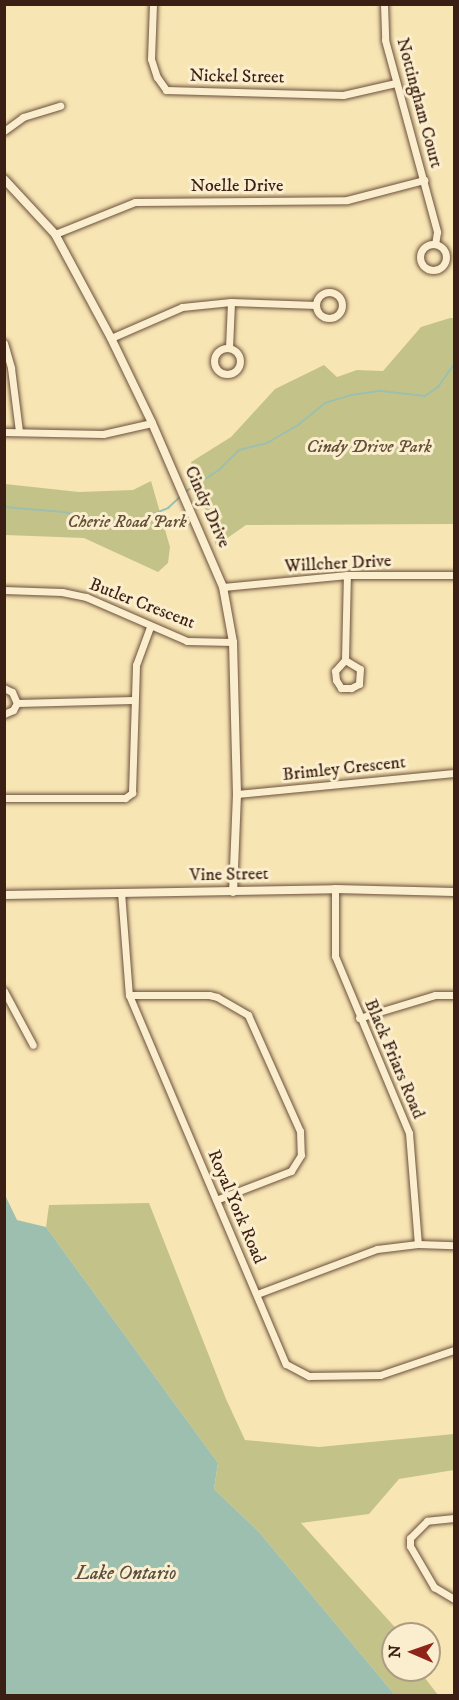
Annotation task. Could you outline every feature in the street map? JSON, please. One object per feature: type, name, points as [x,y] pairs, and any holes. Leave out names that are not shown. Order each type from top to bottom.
[{"type":"street","name":"Nickel Street","points":[[153,4],[151,59],[157,77],[166,90],[343,95],[396,83]]},
{"type":"street","name":"Nottingham Court","points":[[384,4],[385,40],[437,232],[435,244]]},
{"type":"street","points":[[4,131],[30,114],[60,106]]},
{"type":"street","name":"Cindy Drive","points":[[4,179],[55,234],[111,338],[152,423],[223,586],[233,642],[237,794],[233,892]]},
{"type":"street","name":"Noelle Drive","points":[[55,234],[135,202],[346,200],[424,180]]},
{"type":"street","points":[[229,348],[231,302]]},
{"type":"street","points":[[111,338],[182,307],[231,302],[316,304]]},
{"type":"street","points":[[4,343],[11,368],[19,431]]},
{"type":"street","points":[[4,432],[103,434],[152,423]]},
{"type":"street","points":[[345,660],[347,575]]},
{"type":"street","name":"Willcher Drive","points":[[223,586],[347,575],[454,575]]},
{"type":"street","name":"Butler Crescent","points":[[4,590],[62,592],[86,597],[150,627],[187,641],[233,642]]},
{"type":"street","points":[[4,798],[125,798],[132,793],[133,700],[136,665],[150,627]]},
{"type":"street","points":[[4,688],[12,692],[17,703]]},
{"type":"street","points":[[17,703],[133,700]]},
{"type":"street","points":[[4,714],[13,710],[17,703]]},
{"type":"street","name":"Brimley Crescent","points":[[237,794],[454,773]]},
{"type":"street","name":"Vine Street","points":[[4,895],[335,889],[454,892]]},
{"type":"street","name":"Black Friars Road","points":[[335,889],[334,956],[410,1133],[418,1244]]},
{"type":"street","name":"Royal York Road","points":[[121,892],[129,995],[286,1364],[302,1374],[380,1375],[454,1350]]},
{"type":"street","points":[[4,992],[33,1045]]},
{"type":"street","points":[[129,995],[209,995],[217,997],[248,1015],[300,1131],[301,1155],[291,1171],[216,1200]]},
{"type":"street","points":[[359,1018],[435,995],[454,995]]},
{"type":"street","points":[[257,1294],[377,1249],[418,1244],[454,1245]]},
{"type":"street","points":[[454,1518],[427,1521],[410,1538],[410,1546],[434,1587],[454,1599]]},
{"type":"green space","name":"Cindy Drive Park","points":[[454,318],[454,524],[246,525],[216,546],[191,462],[231,437],[275,389],[324,365],[337,377],[357,370],[383,371],[421,327]]},
{"type":"green space","name":"Cherie Road Park","points":[[151,481],[170,547],[168,563],[158,572],[84,538],[5,535],[5,484],[79,492],[133,490]]},
{"type":"green space","points":[[149,1203],[226,1399],[245,1440],[319,1447],[454,1434],[454,1470],[399,1479],[369,1514],[301,1523],[390,1622],[381,1622],[381,1678],[259,1532],[214,1489],[218,1463],[46,1227],[49,1205]]},
{"type":"green space","points":[[384,1682],[428,1682],[438,1695],[395,1695]]},
{"type":"water","name":"Lake Ontario","points":[[5,1195],[17,1220],[46,1227],[218,1463],[214,1489],[259,1532],[381,1678],[381,1682],[384,1682],[395,1695],[5,1695]]},
{"type":"waterway","points":[[185,492],[219,470],[239,450],[267,443],[298,425],[325,403],[351,395],[381,391],[425,396],[438,387],[454,364]]},
{"type":"waterway","points":[[4,507],[64,512],[97,519],[136,521],[168,508],[181,496]]}]
